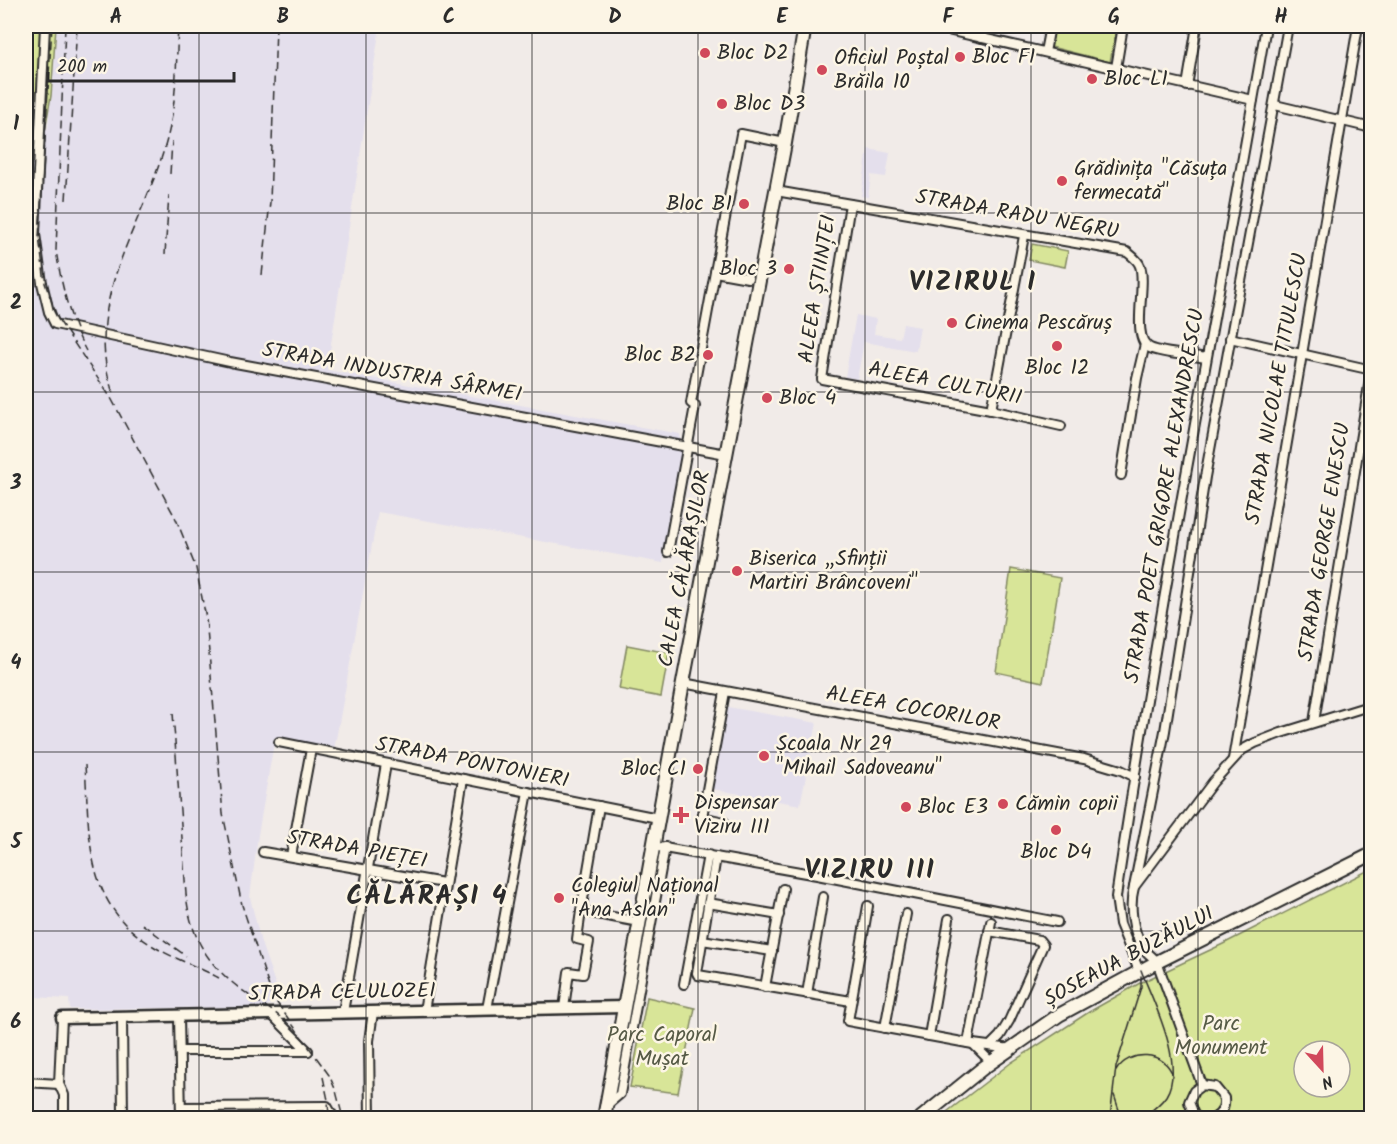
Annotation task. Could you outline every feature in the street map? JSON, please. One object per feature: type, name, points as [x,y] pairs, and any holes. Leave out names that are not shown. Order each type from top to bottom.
[{"type":"main road","name":"CALEA CĂLĂRAȘILOR","points":[[605,1112],[639,922],[659,847],[658,818],[805,26]]},
{"type":"main road","name":"ȘOSEAUA BUZĂULUI","points":[[921,1119],[991,1062],[1059,1015],[1138,971],[1371,854]]},
{"type":"street","name":"STRADA INDUSTRIA SÂRMEI","points":[[45,26],[35,234],[40,276],[53,321],[59,326],[230,362],[726,454]]},
{"type":"street","points":[[930,26],[1253,100]]},
{"type":"street","points":[[982,38],[984,26]]},
{"type":"street","points":[[1045,52],[1050,26]]},
{"type":"street","points":[[1116,68],[1124,26]]},
{"type":"street","points":[[1187,86],[1197,26]]},
{"type":"street","name":"STRADA POET GRIGORE ALEXANDRESCU","points":[[1138,971],[1116,907],[1135,777],[1206,358],[1266,26]]},
{"type":"street","name":"STRADA POET GRIGORE ALEXANDRESCU","points":[[1202,1085],[1157,962],[1143,947],[1132,918],[1130,902],[1165,731],[1205,477],[1288,26]]},
{"type":"street","name":"STRADA NICOLAE TITULESCU","points":[[1233,759],[1358,26]]},
{"type":"street","points":[[1275,105],[1371,128]]},
{"type":"street","points":[[668,552],[695,406],[691,403],[741,134],[785,143]]},
{"type":"street","name":"STRADA RADU NEGRU","points":[[776,191],[1024,236],[1127,252],[1136,258],[1140,266],[1140,322],[1145,345]]},
{"type":"street","name":"ALEEA ȘTIINȚEI","points":[[822,379],[850,204]]},
{"type":"street","points":[[992,410],[1024,236]]},
{"type":"street","points":[[715,272],[748,278]]},
{"type":"street","points":[[1230,338],[1371,369]]},
{"type":"street","points":[[1121,475],[1137,378],[1145,345],[1154,349],[1206,358]]},
{"type":"street","name":"STRADA GEORGE ENESCU","points":[[1314,722],[1371,369]]},
{"type":"street","name":"ALEEA CULTURII","points":[[822,379],[992,410],[1061,426]]},
{"type":"street","name":"ALEEA COCORILOR","points":[[683,683],[1084,759],[1121,770],[1135,777]]},
{"type":"street","points":[[724,822],[702,817],[725,692]]},
{"type":"street","points":[[1134,887],[1195,804],[1233,759],[1255,742],[1371,705]]},
{"type":"street","name":"STRADA PONTONIERI","points":[[279,742],[658,818]]},
{"type":"street","points":[[291,856],[311,749]]},
{"type":"street","points":[[343,1012],[386,764]]},
{"type":"street","points":[[424,1011],[463,779]]},
{"type":"street","points":[[487,1009],[528,792]]},
{"type":"street","points":[[564,1008],[569,972],[583,974],[589,942],[577,939],[599,806]]},
{"type":"street","points":[[605,1112],[620,1094],[659,847],[1057,922]]},
{"type":"street","name":"STRADA PIEȚEI","points":[[263,852],[444,883]]},
{"type":"street","points":[[712,856],[698,975],[851,1001]]},
{"type":"street","points":[[684,984],[712,856]]},
{"type":"street","points":[[765,987],[783,890]]},
{"type":"street","points":[[807,994],[823,897]]},
{"type":"street","points":[[708,903],[779,915]]},
{"type":"street","points":[[868,906],[848,1021],[1011,1048]]},
{"type":"street","points":[[581,911],[639,922]]},
{"type":"street","points":[[885,1028],[906,914]]},
{"type":"street","points":[[929,1036],[949,919]]},
{"type":"street","points":[[970,1043],[991,922]]},
{"type":"street","points":[[989,931],[1039,940],[1043,945],[1009,1021],[1000,1036],[990,1046]]},
{"type":"street","points":[[702,940],[772,951]]},
{"type":"street","name":"STRADA CELULOZEI","points":[[62,1018],[624,1007]]},
{"type":"street","points":[[370,1119],[369,1041],[373,1012]]},
{"type":"street","points":[[181,1051],[308,1051],[271,1014]]},
{"type":"street","points":[[179,1016],[181,1119]]},
{"type":"street","points":[[122,1017],[123,1119]]},
{"type":"street","points":[[62,1018],[59,1084],[64,1095],[64,1119]]},
{"type":"street","points":[[970,1043],[991,1062]]},
{"type":"street","points":[[26,1082],[59,1084]]},
{"type":"street","points":[[1199,1119],[1194,1115],[1189,1102],[1194,1091],[1202,1085],[1215,1087],[1220,1092],[1224,1102],[1219,1117]]},
{"type":"street","points":[[182,1107],[327,1106],[334,1119]]},
{"type":"shaded area","points":[[56,26],[380,26],[327,370],[680,434],[682,449],[663,563],[378,512],[334,750],[275,737],[250,897],[261,943],[277,989],[267,1007],[70,1009],[69,999],[33,997],[33,1001],[26,1001],[26,129],[48,129]]},
{"type":"shaded area","points":[[868,149],[890,153],[886,177],[871,175],[868,197],[861,196]]},
{"type":"shaded area","points":[[856,315],[876,319],[874,334],[900,338],[903,324],[920,327],[916,351],[864,342],[857,379],[845,377]]},
{"type":"shaded area","name":"Școala Nr 29 \"Mihail Sadoveanu\"","points":[[728,707],[817,723],[800,805],[713,789]]},
{"type":"green space","points":[[26,26],[56,26],[51,96],[45,130],[26,130]]},
{"type":"green space","points":[[1055,26],[1117,26],[1110,62],[1051,47]]},
{"type":"green space","points":[[1032,244],[1068,251],[1065,267],[1029,260]]},
{"type":"green space","points":[[1011,569],[1060,578],[1043,682],[996,672]]},
{"type":"green space","points":[[627,645],[669,653],[661,697],[619,689]]},
{"type":"green space","name":"Parc Monument","points":[[1371,869],[1371,1118],[939,1118],[1012,1062],[1089,1012],[1140,983]]},
{"type":"green space","name":"Parc Caporal Mușat","points":[[647,997],[695,1008],[678,1093],[630,1087]]},
{"type":"tram line","points":[[1141,970],[1165,1033],[1172,1067],[1171,1083],[1166,1096],[1142,1118]]},
{"type":"tram line","points":[[1110,1118],[1116,1067],[1141,987],[1141,976]]},
{"type":"tram line","points":[[1116,1071],[1129,1059],[1146,1056],[1163,1061],[1173,1076]]},
{"type":"tram line","points":[[1114,1095],[1119,1110],[1129,1118]]},
{"type":"railway","points":[[52,26],[39,237],[45,283],[58,319],[111,398],[176,519],[196,568],[206,618],[223,814],[242,905],[272,996],[329,1075],[343,1118]]},
{"type":"railway","points":[[65,26],[56,250],[67,302],[86,351]]},
{"type":"railway","points":[[66,200],[77,26]]},
{"type":"railway","points":[[113,393],[105,359],[105,326],[110,295],[119,264],[157,171],[167,139],[174,97],[178,26]]},
{"type":"railway","points":[[262,275],[270,202],[276,26]]},
{"type":"railway","points":[[170,174],[172,141]]},
{"type":"railway","points":[[165,254],[169,195]]},
{"type":"railway","points":[[173,713],[186,894],[192,925],[204,951],[222,973],[280,1017]]},
{"type":"railway","points":[[85,765],[90,842],[102,889],[114,910],[130,929],[153,946],[219,978]]},
{"type":"railway","points":[[142,924],[186,956]]},
{"type":"railway","points":[[323,1077],[329,1118]]},
{"type":"place","name":"Bloc D2","points":[[705,53]]},
{"type":"place","name":"Bloc F1","points":[[960,57]]},
{"type":"place","name":"Oficiul Poștal Brăila 10","points":[[822,70]]},
{"type":"place","name":"Bloc L1","points":[[1092,79]]},
{"type":"place","name":"Bloc D3","points":[[722,104]]},
{"type":"place","name":"Grădinița \"Căsuța fermecată\"","points":[[1062,181]]},
{"type":"place","name":"Bloc B1","points":[[744,204]]},
{"type":"place","name":"Bloc 3","points":[[789,269]]},
{"type":"place","name":"Cinema Pescăruș","points":[[952,323]]},
{"type":"place","name":"Bloc 12","points":[[1057,346]]},
{"type":"place","name":"Bloc B2","points":[[708,355]]},
{"type":"place","name":"Bloc 4","points":[[767,398]]},
{"type":"place","name":"Biserica „Sfinții Martiri Brâncoveni\"","points":[[737,571]]},
{"type":"place","name":"Școala Nr 29 \"Mihail Sadoveanu\"","points":[[764,756]]},
{"type":"place","name":"Bloc C1","points":[[698,769]]},
{"type":"place","name":"Cămin copii","points":[[1003,804]]},
{"type":"place","name":"Bloc E3","points":[[906,807]]},
{"type":"place","name":"Dispensar Viziru III","points":[[681,815]]},
{"type":"place","name":"Bloc D4","points":[[1056,830]]},
{"type":"place","name":"Colegiul Național \"Ana Aslan\"","points":[[559,898]]},
{"type":"district","name":"VIZIRUL I","points":[[973,282]]},
{"type":"district","name":"VIZIRU III","points":[[870,870]]},
{"type":"district","name":"CĂLĂRAȘI 4","points":[[427,896]]}]
